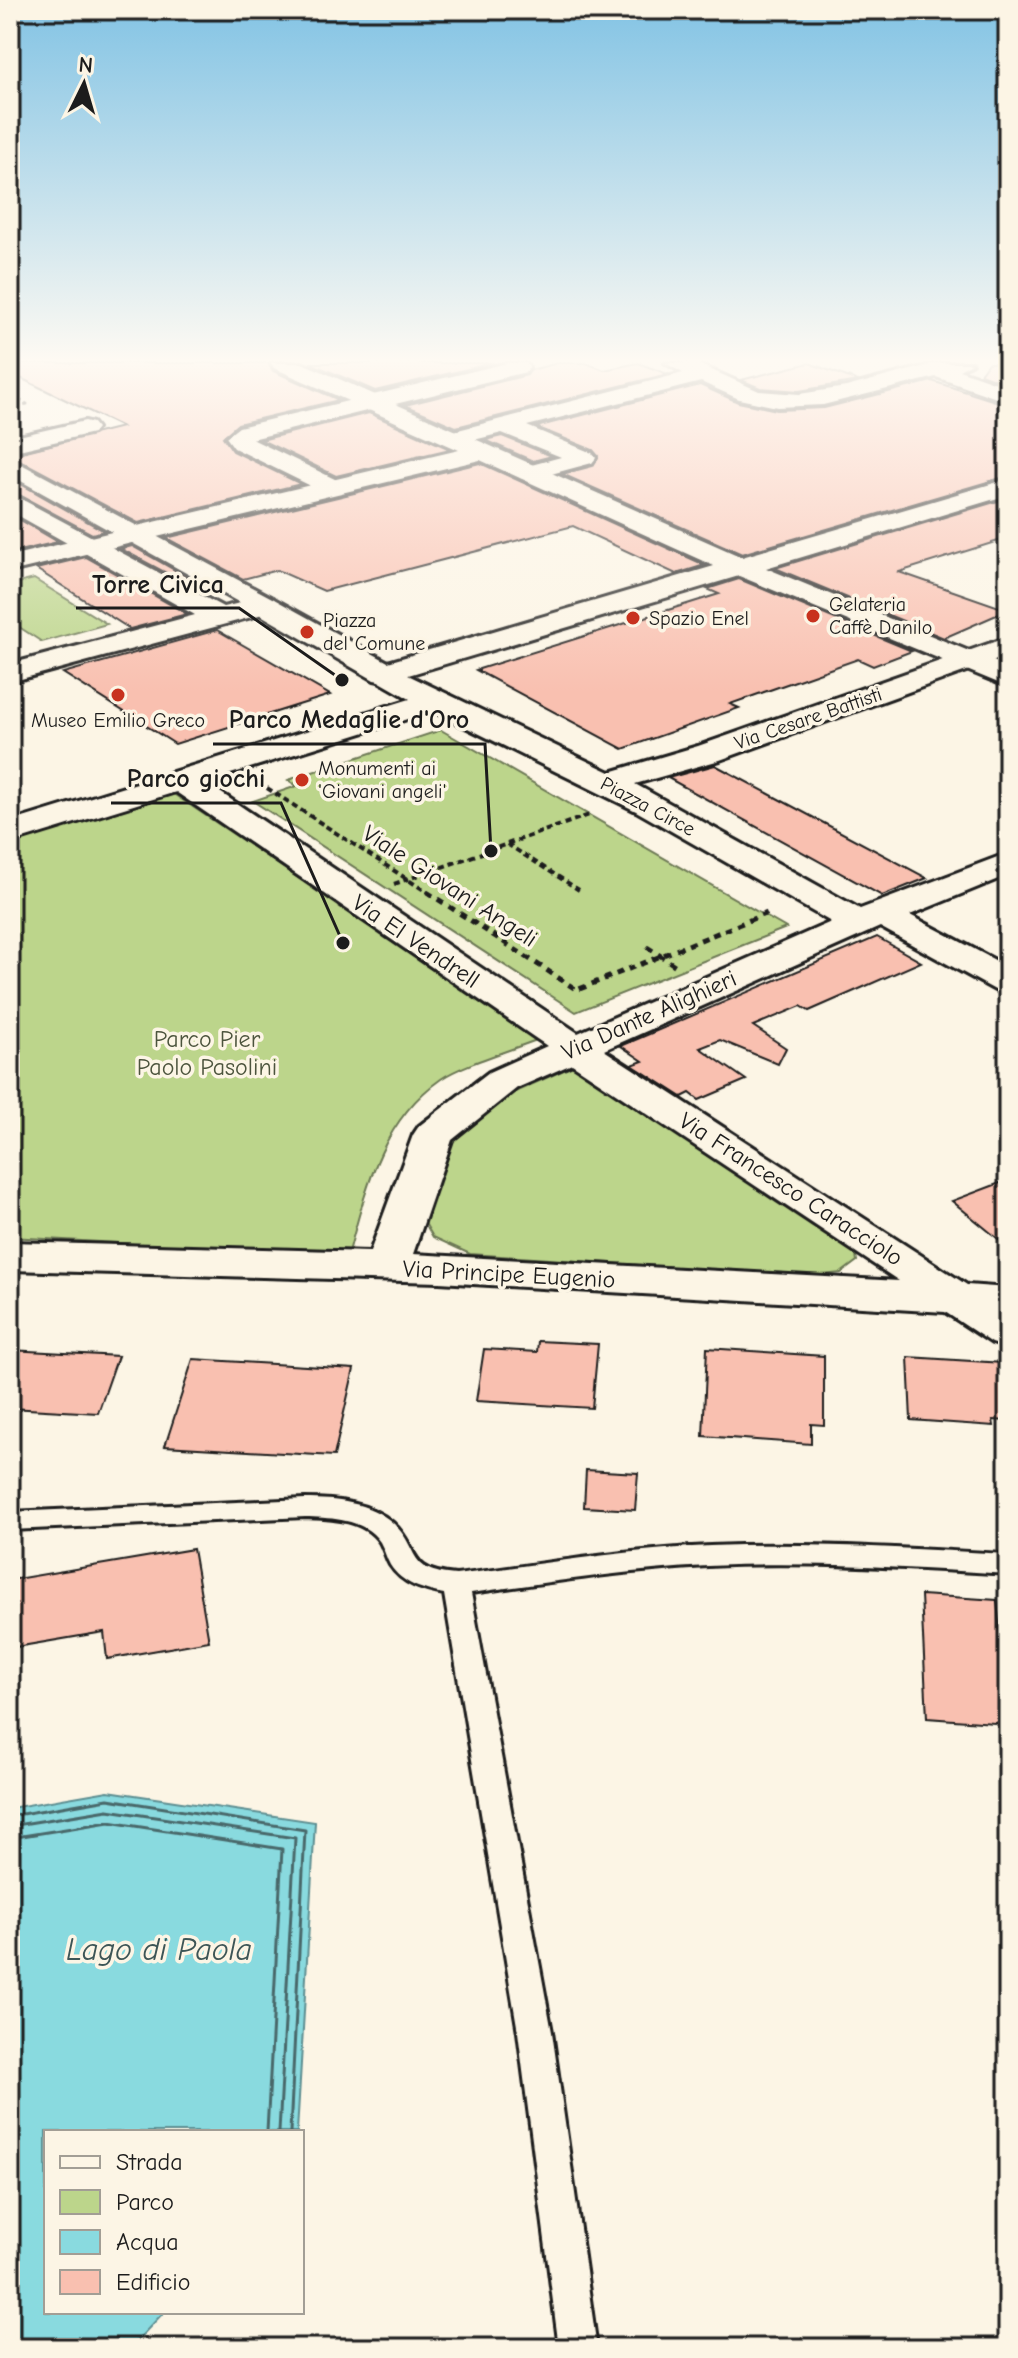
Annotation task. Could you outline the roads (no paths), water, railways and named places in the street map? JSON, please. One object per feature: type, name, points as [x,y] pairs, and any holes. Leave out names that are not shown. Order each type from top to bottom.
[{"type":"street","points":[[24,473],[433,701]]},
{"type":"street","points":[[303,473],[332,487]]},
{"type":"street","points":[[10,564],[393,473]]},
{"type":"street","points":[[529,473],[1008,678]]},
{"type":"street","points":[[385,673],[1008,487]]},
{"type":"street","points":[[10,500],[54,490]]},
{"type":"street","points":[[10,500],[220,617]]},
{"type":"street","points":[[10,673],[264,605]]},
{"type":"street","name":"Via Cesare Battisti","points":[[600,798],[709,753],[1008,646]]},
{"type":"street","points":[[10,833],[33,812],[180,780],[433,701]]},
{"type":"street","name":"Piazza Circe","points":[[433,701],[600,798],[1008,982]]},
{"type":"street","name":"Via El Vendrell","points":[[180,780],[573,1047]]},
{"type":"street","name":"Via Dante Alighieri","points":[[386,1268],[433,1135],[503,1080],[870,918],[1008,863]]},
{"type":"street","name":"Via Francesco Caracciolo","points":[[573,1047],[964,1301],[1008,1333]]},
{"type":"street","name":"Via Principe Eugenio","points":[[10,1256],[439,1268],[1008,1302]]},
{"type":"lane","points":[[10,1521],[339,1509],[374,1522],[387,1533],[403,1563],[413,1572],[441,1584],[456,1585],[609,1564],[711,1555],[809,1554],[1008,1564]]},
{"type":"lane","points":[[456,1585],[535,2032],[578,2348]]},
{"type":"water","name":"Lago di Paola","points":[[108,1791],[315,1822],[297,2130],[44,2130],[44,2314],[162,2314],[130,2348],[10,2348],[10,1808]]},
{"type":"place","name":"Gelateria Caffè Danilo","points":[[813,616]]},
{"type":"place","name":"Spazio Enel","points":[[633,618]]},
{"type":"place","name":"Piazza del Comune","points":[[307,632]]},
{"type":"place","name":"Torre Civica","points":[[342,680]]},
{"type":"place","name":"Museo Emilio Greco","points":[[118,695]]},
{"type":"place","name":"Monumenti ai 'Giovani angeli'","points":[[302,780]]},
{"type":"place","name":"Parco Medaglie d'Oro","points":[[491,851]]},
{"type":"place","name":"Parco giochi","points":[[343,943]]},
{"type":"park label","name":"Parco Pier Paolo Pasolini","points":[[207,1053]]}]
